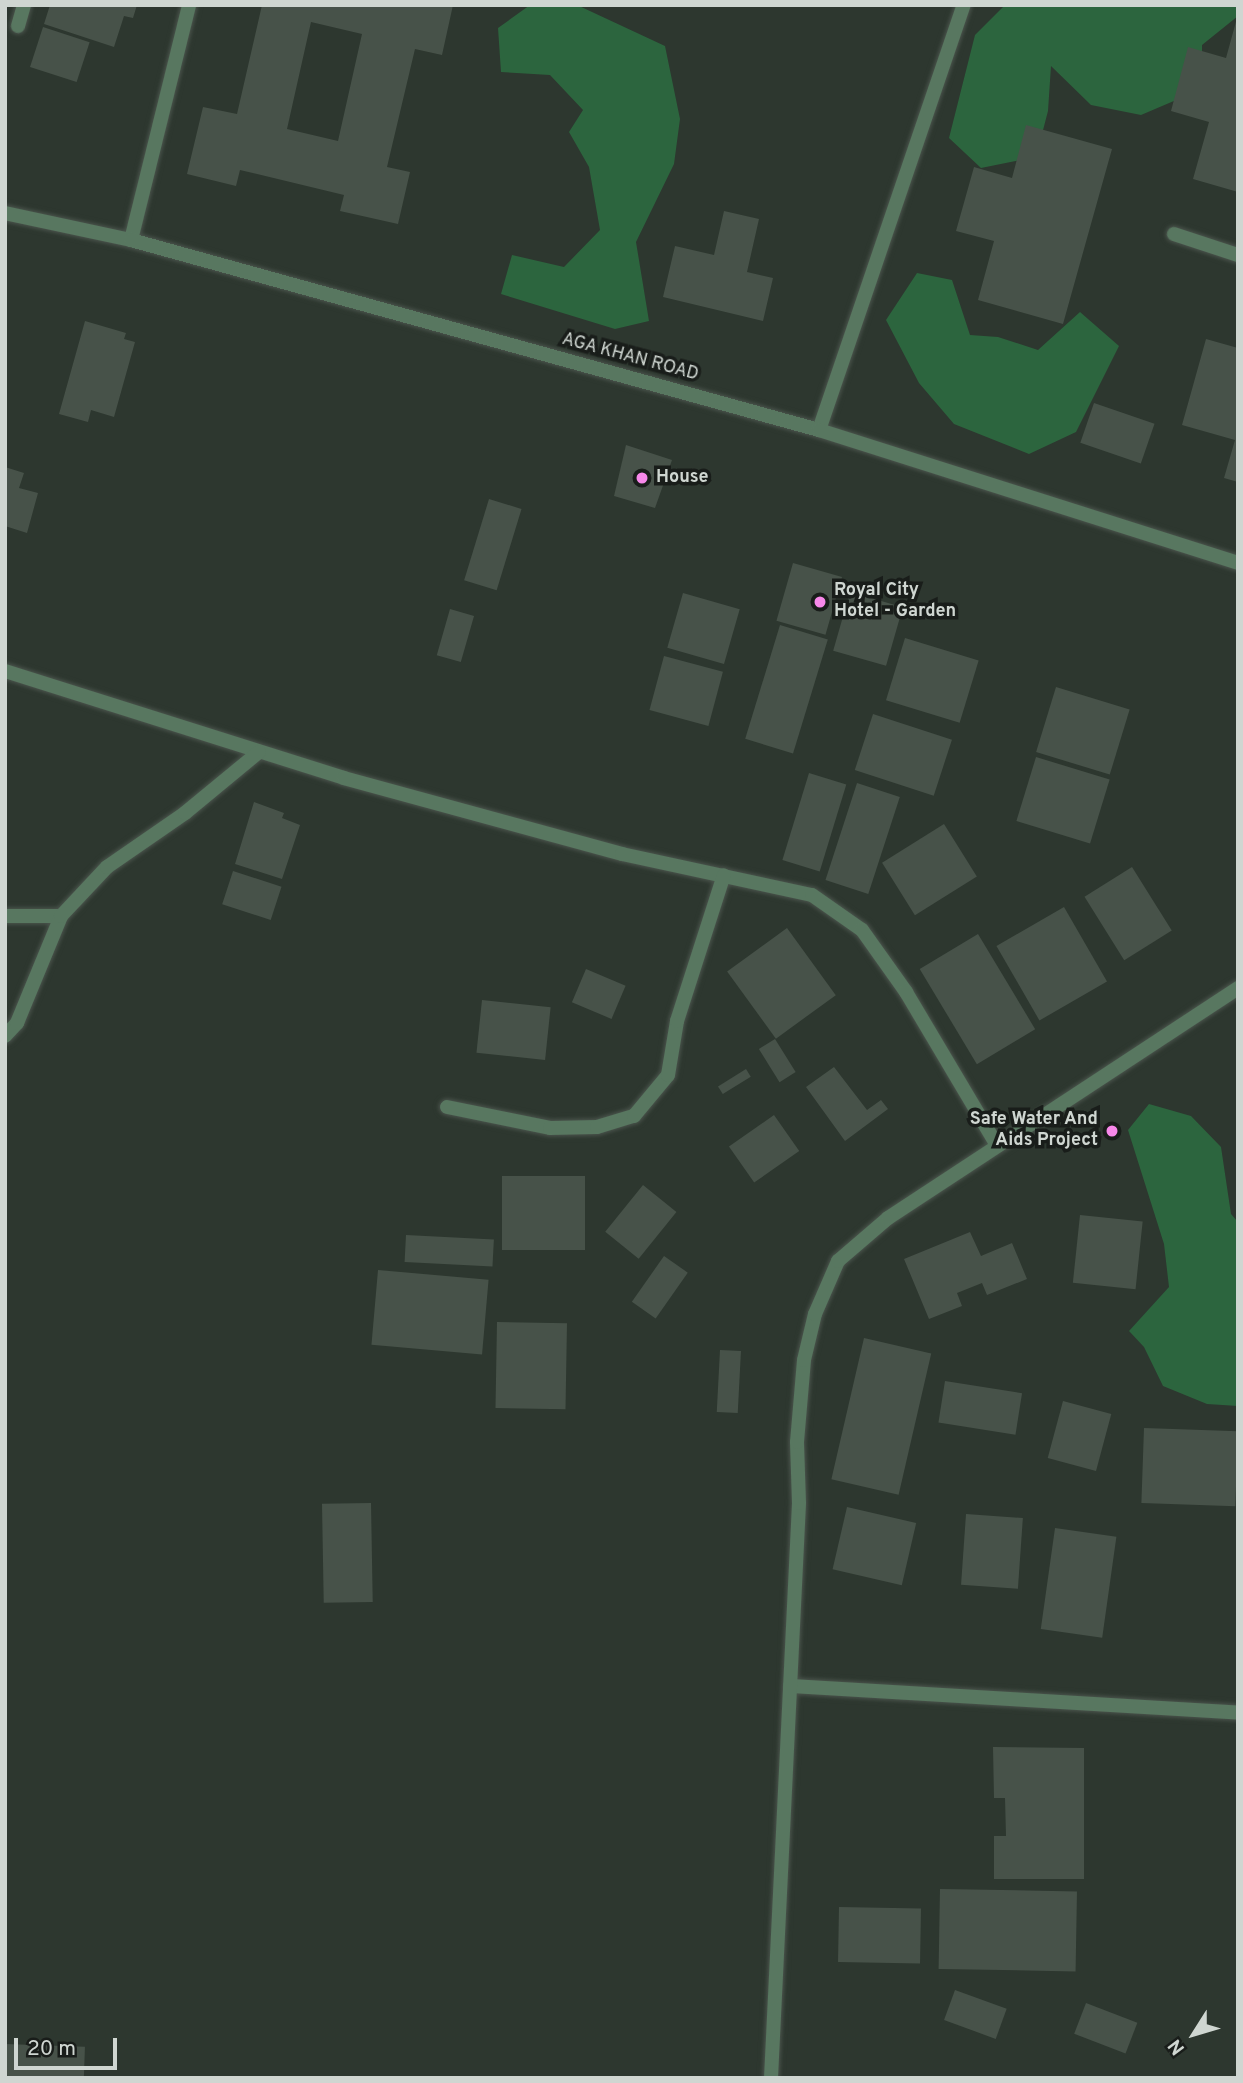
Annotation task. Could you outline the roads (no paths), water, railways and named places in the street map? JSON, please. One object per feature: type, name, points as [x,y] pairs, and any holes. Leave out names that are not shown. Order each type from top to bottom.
[{"type":"street","points":[[18,26],[24,5]]},
{"type":"street","points":[[131,240],[189,5]]},
{"type":"street","points":[[818,430],[964,5]]},
{"type":"street","name":"AGA KHAN ROAD","points":[[5,213],[131,240],[818,430],[1238,563]]},
{"type":"street","points":[[1174,234],[1238,255]]},
{"type":"street","points":[[5,671],[259,752],[622,854],[812,895],[862,930],[906,992],[997,1145]]},
{"type":"street","points":[[5,1036],[17,1023],[61,916],[107,867],[185,813],[259,752]]},
{"type":"street","points":[[447,1107],[550,1128],[597,1127],[634,1116],[668,1075],[677,1021],[724,875]]},
{"type":"street","points":[[5,916],[61,916]]},
{"type":"street","points":[[771,2078],[799,1503],[797,1442],[804,1360],[815,1314],[838,1261],[888,1218],[1238,988]]},
{"type":"street","points":[[790,1686],[1238,1713]]},
{"type":"place","name":"House","points":[[642,478]]},
{"type":"place","name":"Royal City Hotel - Garden","points":[[820,602]]},
{"type":"place","name":"Safe Water And Aids Project","points":[[1112,1131]]}]
